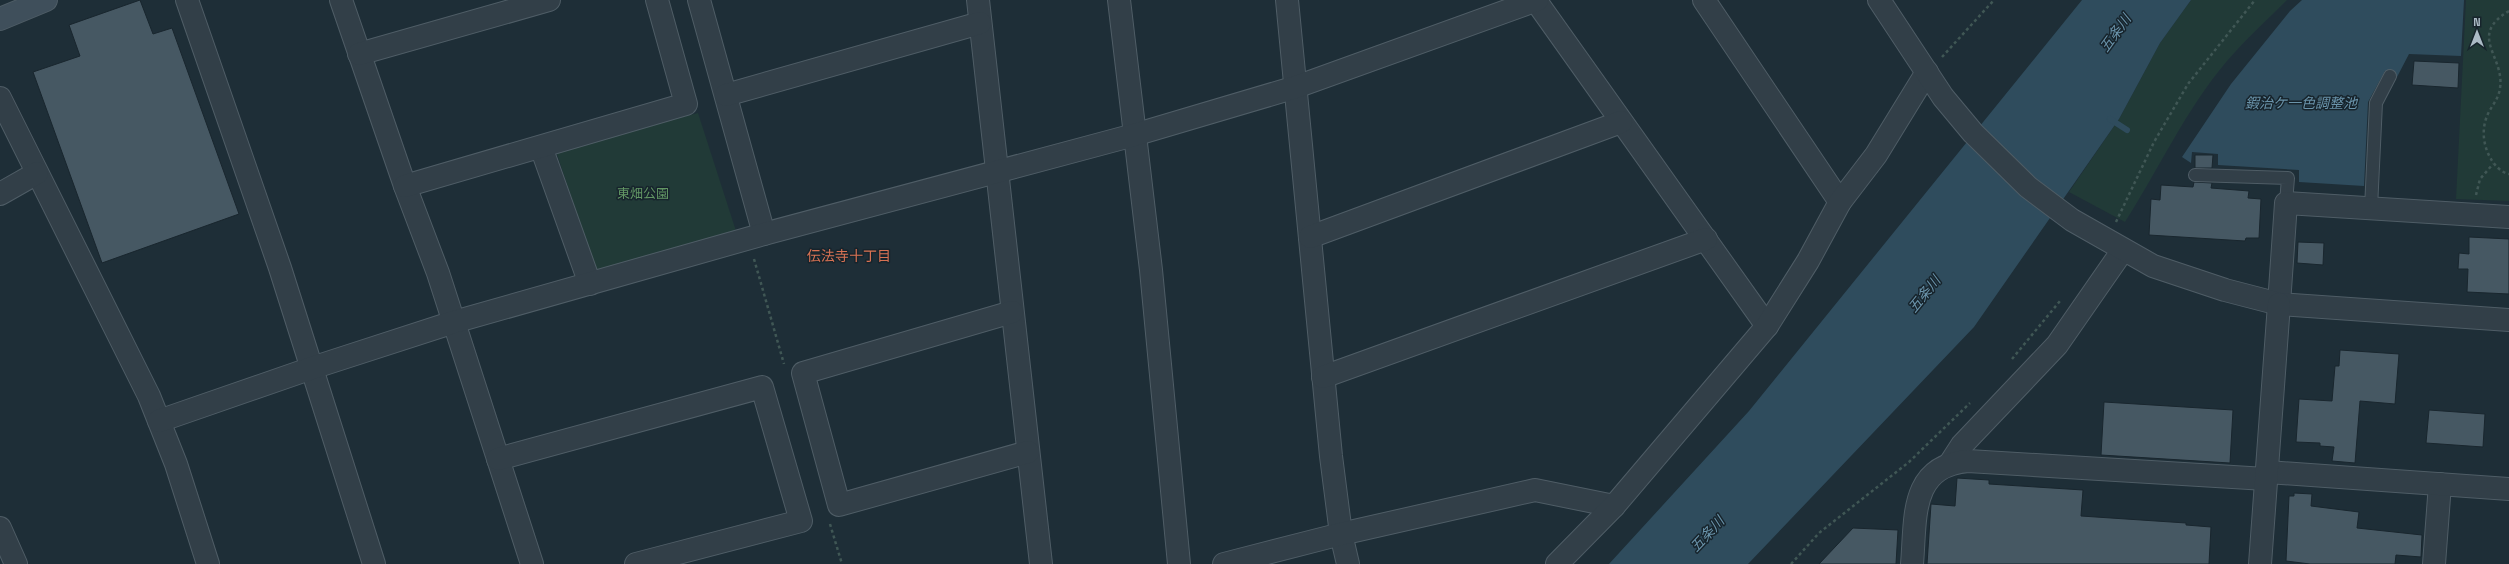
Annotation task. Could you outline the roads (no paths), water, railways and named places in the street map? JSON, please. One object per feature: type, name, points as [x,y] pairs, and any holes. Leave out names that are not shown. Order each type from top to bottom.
[{"type":"main road","points":[[0,19],[46,0]]},
{"type":"street","points":[[187,0],[280,268],[374,564]]},
{"type":"street","points":[[341,0],[405,186],[438,273],[532,564]]},
{"type":"street","points":[[359,54],[549,0]]},
{"type":"street","points":[[405,186],[686,104],[657,0]]},
{"type":"street","points":[[699,0],[726,95],[756,237]]},
{"type":"street","points":[[978,0],[1041,564]]},
{"type":"street","points":[[1119,0],[1151,270],[1179,564]]},
{"type":"street","points":[[1286,0],[1296,87],[1323,377],[1341,534],[1348,564]]},
{"type":"street","points":[[160,421],[312,368],[454,322],[756,237],[1134,135],[1296,87],[1537,0],[1620,122],[1706,239],[1767,326]]},
{"type":"street","points":[[1704,0],[1840,202]]},
{"type":"street","points":[[1879,0],[1942,97],[1973,133],[2028,187],[2108,242],[2153,266],[2225,290],[2279,304],[2509,320]]},
{"type":"street","points":[[726,95],[980,23]]},
{"type":"street","points":[[1556,564],[1614,506],[1767,326],[1808,261],[1840,202],[1876,155],[1927,72]]},
{"type":"street","points":[[0,98],[149,396],[176,464],[208,564]]},
{"type":"street","points":[[1310,237],[1620,122]]},
{"type":"street","points":[[541,147],[590,284]]},
{"type":"street","points":[[0,194],[37,173]]},
{"type":"street","points":[[2260,564],[2286,203],[2509,217]]},
{"type":"street","points":[[1323,377],[1706,239]]},
{"type":"street","points":[[1912,564],[1917,504],[1921,488],[1939,469],[1951,462],[1962,445],[2057,346],[2108,242]]},
{"type":"street","points":[[1012,312],[803,373],[839,505],[1028,452]]},
{"type":"street","points":[[498,459],[762,387],[801,521],[636,564]]},
{"type":"street","points":[[1951,462],[1968,461],[2509,488]]},
{"type":"street","points":[[2434,564],[2440,484]]},
{"type":"street","points":[[1224,564],[1341,534],[1535,490],[1614,506]]},
{"type":"street","points":[[0,528],[16,564]]},
{"type":"lane","points":[[2371,208],[2376,103],[2390,76]]},
{"type":"lane","points":[[2195,175],[2288,178],[2286,203]]},
{"type":"water","name":"五条川","points":[[2082,0],[2191,0],[2160,43],[2119,119],[1974,327],[1748,564],[1609,564],[1749,411]]},
{"type":"water","name":"鍜治ケ一色調整池","points":[[2302,0],[2464,0],[2461,56],[2409,54],[2397,77],[2385,71],[2368,102],[2364,186],[2299,182],[2299,170],[2218,165],[2218,154],[2192,152],[2191,163],[2182,157],[2231,84],[2290,11]]},
{"type":"waterway","points":[[2110,119],[2127,130]]},
{"type":"district","name":"伝法寺十丁目","points":[[849,256]]},
{"type":"park label","name":"東畑公園","points":[[643,193]]}]
